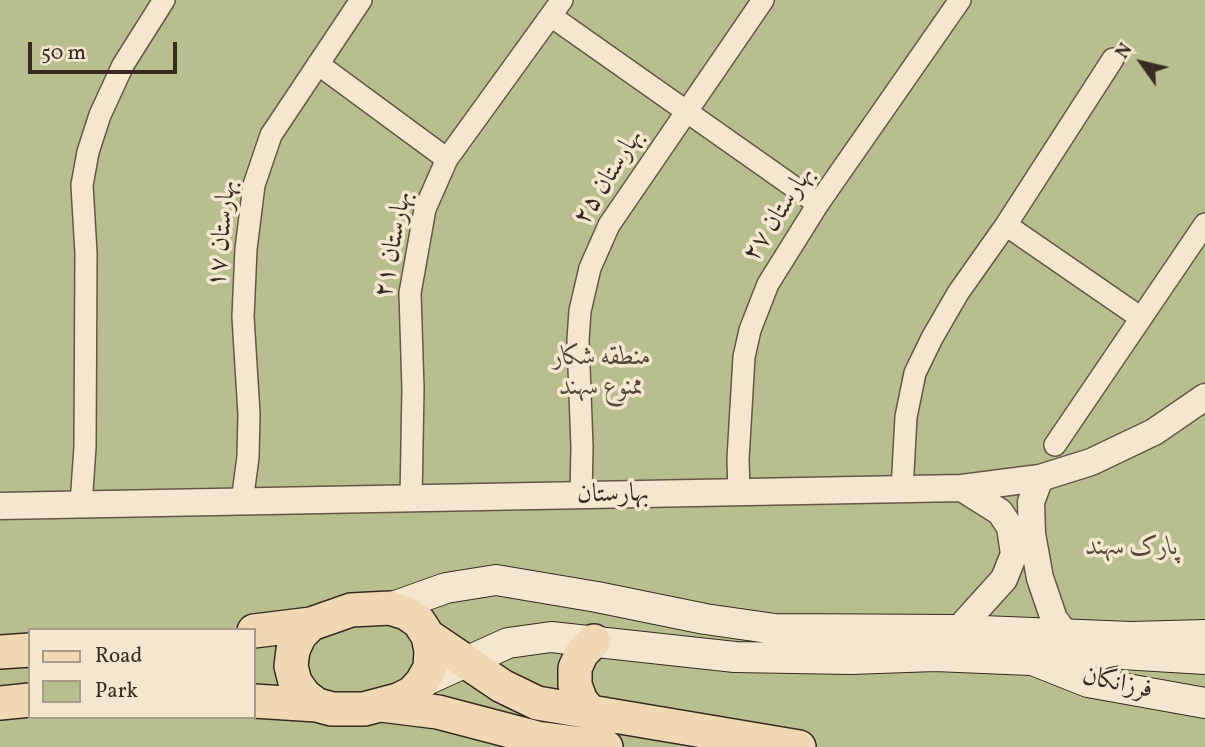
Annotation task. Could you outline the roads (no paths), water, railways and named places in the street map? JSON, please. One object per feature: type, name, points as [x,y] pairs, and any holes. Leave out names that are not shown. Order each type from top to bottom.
[{"type":"main road","points":[[256,631],[311,624],[351,610],[390,608],[446,588],[496,580],[705,619],[775,629],[958,630],[1067,636],[1205,635]]},
{"type":"main road","points":[[256,701],[317,705],[346,710],[381,705],[412,693],[430,668],[428,636],[419,622],[406,613],[390,608]]},
{"type":"main road","points":[[311,624],[300,635],[292,650],[291,666],[295,682],[304,695],[317,705]]},
{"type":"main road","points":[[428,636],[502,686],[537,703],[799,747]]},
{"type":"main road","points":[[422,682],[508,643],[551,637],[735,657],[851,659],[935,656],[1031,660],[1089,652],[1205,659]]},
{"type":"main road","points":[[592,714],[581,701],[575,685],[575,668],[582,653],[594,641]]},
{"type":"main road","points":[[0,652],[28,650]]},
{"type":"main road","name":"فرزانگان","points":[[1031,660],[1088,682],[1205,703]]},
{"type":"main road","points":[[0,703],[28,700]]},
{"type":"main road","points":[[381,705],[438,712],[537,738],[606,747]]},
{"type":"street","points":[[81,505],[85,447],[86,253],[82,185],[88,152],[100,115],[122,65],[164,0]]},
{"type":"street","name":"بهارستان ۱۷","points":[[243,502],[248,457],[248,414],[243,317],[246,249],[254,185],[271,135],[361,0]]},
{"type":"street","name":"بهارستان ۲۵","points":[[581,496],[578,340],[580,312],[590,268],[609,225],[637,181],[688,112],[763,0]]},
{"type":"street","name":"بهارستان ۲۷","points":[[739,494],[738,459],[744,357],[750,330],[768,284],[818,204],[960,0]]},
{"type":"street","points":[[557,8],[688,112],[818,204]]},
{"type":"street","name":"بهارستان ۲۱","points":[[411,499],[413,389],[410,293],[425,209],[447,159],[557,8]]},
{"type":"street","points":[[902,490],[905,417],[915,373],[932,338],[958,293],[1006,225],[1113,59]]},
{"type":"street","points":[[318,64],[447,159]]},
{"type":"street","points":[[1055,445],[1205,224]]},
{"type":"street","points":[[1006,225],[1140,318]]},
{"type":"street","name":"بهارستان","points":[[0,506],[962,488],[1040,478],[1091,462],[1154,432],[1205,397]]},
{"type":"street","points":[[1040,478],[1031,502],[1032,534],[1044,589],[1054,619],[1067,636]]},
{"type":"street","points":[[958,630],[1004,579],[1014,554],[1010,527],[1000,512],[962,488]]},
{"type":"park label","name":"منطقه شکار ممنوع سهند","points":[[602,374]]},
{"type":"park label","name":"پارک سهند","points":[[1132,549]]}]
